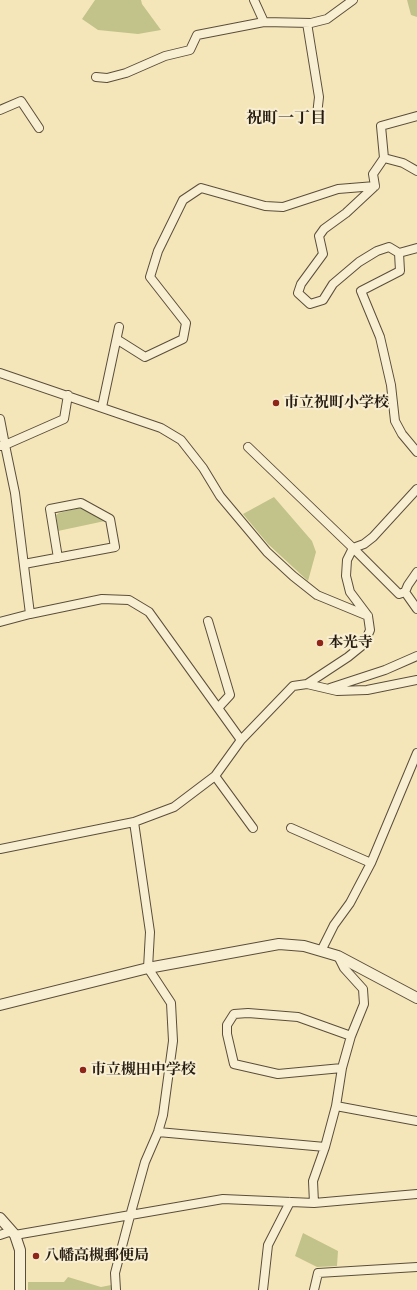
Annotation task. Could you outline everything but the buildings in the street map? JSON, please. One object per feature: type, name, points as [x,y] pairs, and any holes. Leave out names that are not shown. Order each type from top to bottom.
[{"type":"street","points":[[254,0],[264,22]]},
{"type":"street","points":[[96,76],[107,78],[126,73],[165,56],[190,50],[197,36],[264,22],[307,23],[327,18],[353,0]]},
{"type":"street","points":[[307,23],[319,97],[317,114]]},
{"type":"street","points":[[0,110],[21,101],[39,128]]},
{"type":"street","points":[[375,186],[373,174],[384,158],[381,126],[417,116]]},
{"type":"street","points":[[384,158],[403,163],[417,171]]},
{"type":"street","points":[[375,186],[346,213],[324,229],[319,236],[323,254],[301,284],[298,293],[310,304],[323,300],[333,284],[359,262],[377,251],[389,247],[399,253],[417,248]]},
{"type":"street","points":[[118,340],[145,357],[183,339],[186,323],[150,277],[158,251],[183,200],[201,188],[265,206],[283,207],[338,189],[375,186]]},
{"type":"street","points":[[399,253],[400,271],[361,291],[380,337],[391,385],[395,421],[402,434],[417,452]]},
{"type":"street","points":[[102,406],[118,340],[119,327]]},
{"type":"street","points":[[0,373],[102,406],[161,428],[181,440],[203,468],[220,496],[268,552],[293,576],[317,595],[368,616]]},
{"type":"street","points":[[3,445],[64,419],[68,395]]},
{"type":"street","points":[[0,419],[3,445],[15,493],[30,614]]},
{"type":"street","points":[[248,447],[399,594],[405,592],[417,572]]},
{"type":"street","points":[[307,684],[348,657],[364,644],[370,630],[368,616],[350,592],[346,576],[348,560],[353,548],[364,544],[373,537],[417,489]]},
{"type":"street","points":[[24,564],[58,558],[115,547],[110,519],[81,503],[50,509],[58,558]]},
{"type":"street","points":[[405,592],[417,609]]},
{"type":"street","points":[[0,622],[30,614],[102,599],[129,600],[149,612],[241,740]]},
{"type":"street","points":[[208,621],[230,695],[218,708]]},
{"type":"street","points":[[327,689],[385,670],[417,656]]},
{"type":"street","points":[[0,848],[134,822],[174,807],[214,776],[241,740],[293,686],[307,684],[337,691],[367,690],[417,680]]},
{"type":"street","points":[[321,951],[334,925],[350,902],[371,863],[417,753]]},
{"type":"street","points":[[214,776],[253,828]]},
{"type":"street","points":[[116,1290],[115,1273],[130,1216],[145,1162],[158,1132],[163,1115],[173,1042],[171,1003],[148,968],[150,932],[134,822]]},
{"type":"street","points":[[291,828],[371,863]]},
{"type":"street","points":[[0,1005],[148,968],[279,944],[304,946],[338,956],[417,998]]},
{"type":"street","points":[[314,1203],[313,1181],[325,1147],[336,1106],[342,1068],[351,1036],[364,1004],[363,989],[344,968],[338,956]]},
{"type":"street","points":[[342,1068],[278,1074],[234,1064],[227,1034],[227,1025],[234,1014],[298,1017],[351,1036]]},
{"type":"street","points":[[336,1106],[417,1121]]},
{"type":"street","points":[[158,1132],[325,1147]]},
{"type":"street","points":[[0,1235],[130,1216],[223,1199],[314,1203],[417,1194]]},
{"type":"street","points":[[263,1290],[268,1245],[290,1202]]},
{"type":"street","points":[[0,1218],[14,1233],[20,1250],[20,1290]]},
{"type":"street","points":[[314,1290],[318,1273],[417,1267]]},
{"type":"green space","points":[[95,0],[141,0],[142,4],[161,30],[138,34],[98,30],[82,19]]},
{"type":"green space","points":[[407,0],[417,0],[417,17],[411,15]]},
{"type":"green space","points":[[274,497],[312,541],[316,552],[308,581],[268,544],[243,514]]},
{"type":"green space","points":[[82,507],[105,521],[58,531],[56,515]]},
{"type":"green space","points":[[303,1233],[338,1251],[337,1266],[317,1267],[295,1256]]},
{"type":"green space","points":[[68,1277],[101,1287],[111,1285],[112,1290],[28,1290],[28,1282],[64,1282]]},
{"type":"place","name":"市立祝町小学校","points":[[276,403]]},
{"type":"place","name":"本光寺","points":[[320,643]]},
{"type":"place","name":"市立槻田中学校","points":[[83,1070]]},
{"type":"place","name":"八幡高槻郵便局","points":[[36,1256]]},
{"type":"district","name":"祝町一丁目","points":[[286,119]]}]
